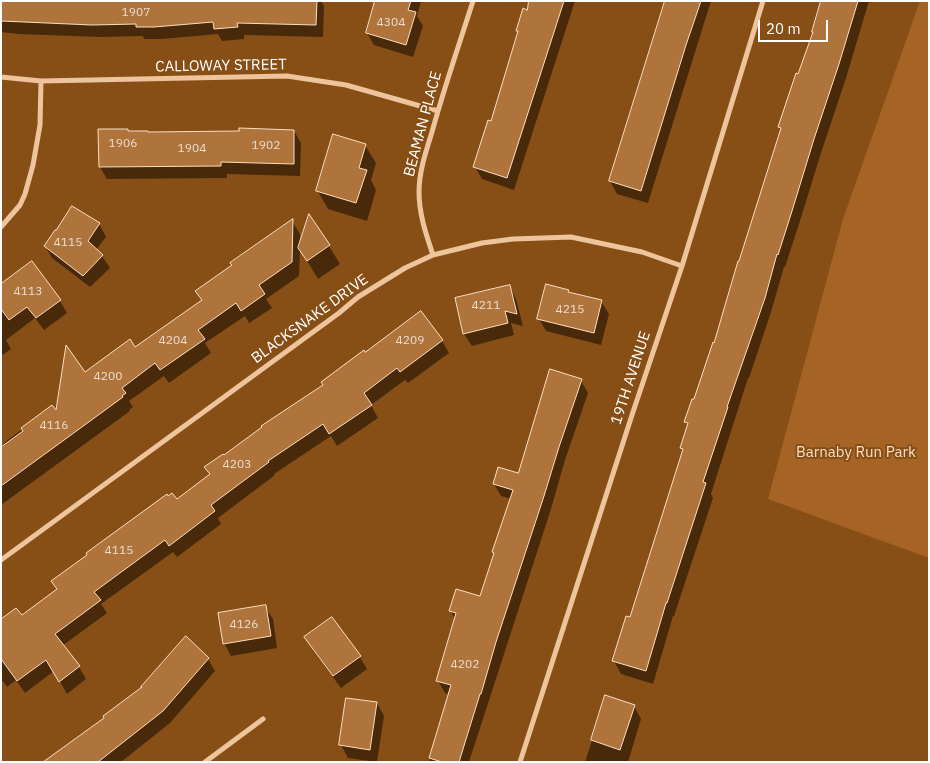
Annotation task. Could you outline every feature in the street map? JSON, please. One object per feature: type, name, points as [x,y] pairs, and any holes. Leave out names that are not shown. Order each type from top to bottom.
[{"type":"street","name":"BEAMAN PLACE","points":[[433,255],[420,208],[419,190],[423,164],[473,1]]},
{"type":"street","name":"19TH AVENUE","points":[[520,762],[682,266],[763,1]]},
{"type":"street","name":"CALLOWAY STREET","points":[[1,77],[41,81],[287,76],[346,85],[438,111]]},
{"type":"street","points":[[1,227],[20,205],[25,194],[40,125],[41,81]]},
{"type":"street","name":"BLACKSNAKE DRIVE","points":[[1,560],[358,297],[406,268],[433,255],[482,243],[513,239],[571,237],[642,252],[682,266]]},
{"type":"street","points":[[205,762],[263,719]]},
{"type":"green space","name":"Barnaby Run Park","points":[[920,1],[929,1],[929,558],[768,499],[843,219]]},
{"type":"building","points":[[1,1],[317,1],[316,25],[237,23],[238,27],[214,29],[213,22],[136,27],[136,24],[92,25],[1,21]]},
{"type":"building","points":[[375,1],[411,1],[408,10],[416,12],[406,45],[366,33]]},
{"type":"building","points":[[529,1],[564,1],[507,178],[473,167],[488,120],[491,121],[523,8],[527,10]]},
{"type":"building","points":[[665,1],[701,1],[641,191],[609,181]]},
{"type":"building","points":[[821,1],[858,1],[777,254],[765,298],[703,482],[706,483],[666,603],[646,671],[612,661],[626,616],[630,617],[683,449],[680,448],[688,423],[684,422],[714,343],[781,128],[778,127],[796,73],[798,74],[813,32]]},
{"type":"building","points":[[239,128],[294,130],[294,164],[221,162],[221,166],[99,167],[98,129],[128,129],[128,131],[148,132],[239,131]]},
{"type":"building","points":[[333,134],[366,144],[359,168],[367,170],[356,203],[316,191]]},
{"type":"building","points":[[72,206],[100,223],[88,241],[103,255],[83,276],[44,246]]},
{"type":"building","points":[[309,214],[330,245],[307,261],[298,248]]},
{"type":"building","points":[[293,219],[292,262],[259,285],[265,294],[241,311],[236,303],[198,330],[205,339],[160,370],[155,363],[122,388],[126,393],[123,397],[1,486],[1,447],[23,431],[21,428],[52,405],[56,410],[66,345],[85,372],[130,339],[135,347],[202,300],[195,291],[232,265],[230,263]]},
{"type":"building","points":[[32,261],[61,300],[36,318],[27,307],[9,320],[1,309],[1,284]]},
{"type":"building","points":[[546,284],[569,290],[568,292],[602,300],[594,333],[537,319]]},
{"type":"building","points":[[510,285],[517,314],[505,311],[508,323],[463,334],[455,298]]},
{"type":"building","points":[[421,311],[443,340],[400,372],[397,368],[364,393],[372,405],[329,434],[323,424],[268,461],[211,505],[215,511],[169,546],[165,540],[94,592],[101,600],[55,634],[80,666],[59,682],[46,660],[17,681],[1,659],[1,619],[16,608],[22,615],[57,589],[51,581],[87,555],[86,553],[167,494],[168,496],[172,493],[177,499],[210,474],[204,467],[323,385],[321,382]]},
{"type":"building","points":[[550,369],[582,379],[459,762],[442,762],[429,758],[451,685],[436,681],[456,613],[449,611],[456,589],[480,596],[494,553],[492,552],[513,490],[493,484],[498,467],[518,473]]},
{"type":"building","points":[[266,605],[271,636],[223,644],[218,613]]},
{"type":"building","points":[[332,617],[361,656],[333,676],[304,637]]},
{"type":"building","points":[[186,636],[209,658],[163,711],[98,762],[43,762],[104,718],[103,716],[142,687]]},
{"type":"building","points":[[605,695],[635,705],[620,750],[591,740]]},
{"type":"building","points":[[346,698],[377,702],[370,750],[339,745]]}]
